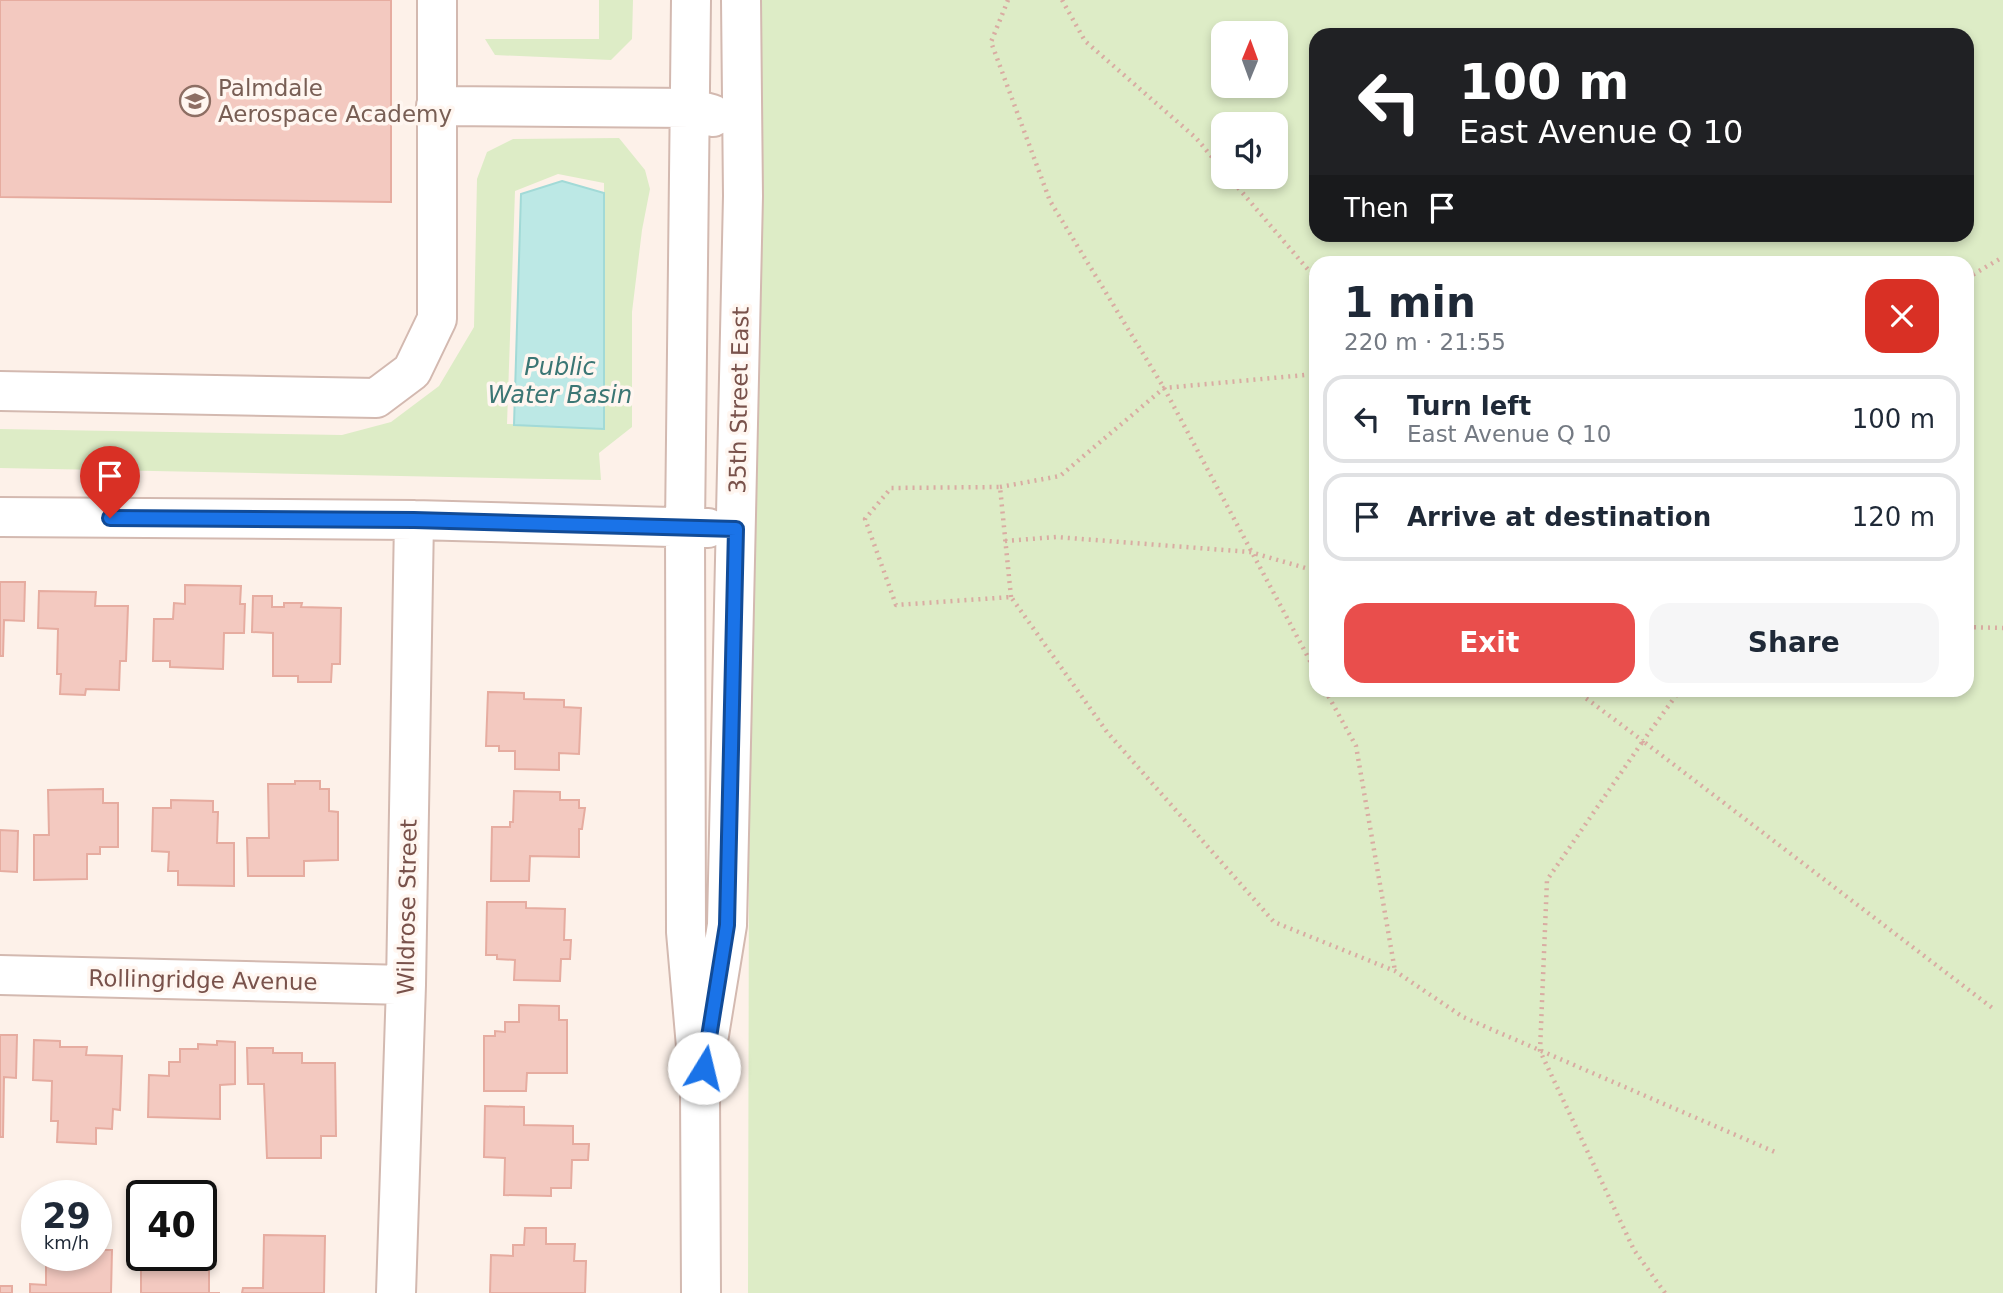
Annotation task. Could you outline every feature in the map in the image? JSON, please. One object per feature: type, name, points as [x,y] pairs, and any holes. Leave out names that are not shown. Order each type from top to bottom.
[{"type":"street","points":[[0,391],[376,398],[412,371],[437,319],[438,0]]},
{"type":"street","name":"35th Street East","points":[[691,0],[685,527],[686,932],[700,1092],[701,1293]]},
{"type":"street","name":"35th Street East","points":[[700,1092],[727,925],[743,196],[741,0]]},
{"type":"street","points":[[436,106],[690,108],[712,114],[719,129],[722,355],[739,390]]},
{"type":"street","points":[[0,517],[414,520],[736,529]]},
{"type":"street","name":"Wildrose Street","points":[[396,1293],[414,520]]},
{"type":"street","name":"Rollingridge Avenue","points":[[0,975],[405,985]]},
{"type":"path","points":[[1008,0],[991,42],[1049,201],[1164,388],[1309,660]]},
{"type":"path","points":[[1062,0],[1085,41],[1196,138],[1211,156]]},
{"type":"path","points":[[1239,189],[1309,271]]},
{"type":"path","points":[[1974,274],[2003,257]]},
{"type":"path","points":[[1011,597],[896,606],[865,519],[891,488],[1000,487],[1060,476],[1164,388],[1309,375]]},
{"type":"path","points":[[1000,487],[1011,597],[1107,732],[1274,922],[1395,971],[1463,1017],[1775,1152]]},
{"type":"path","points":[[1005,541],[1056,537],[1250,552],[1309,569]]},
{"type":"path","points":[[1974,627],[2003,628]]},
{"type":"path","points":[[1329,697],[1356,746],[1395,971]]},
{"type":"path","points":[[1584,697],[1995,1010]]},
{"type":"path","points":[[1665,1293],[1634,1250],[1540,1051],[1547,880],[1675,697]]},
{"type":"green space","points":[[599,0],[633,0],[632,39],[611,60],[495,55],[485,39],[599,39]]},
{"type":"green space","points":[[751,0],[2003,0],[2003,1293],[748,1293]]},
{"type":"green space","points":[[619,138],[645,170],[650,189],[632,312],[632,427],[599,453],[601,480],[0,468],[0,429],[342,435],[391,422],[439,386],[474,327],[477,179],[487,152],[513,139]],"holes":[[[558,174],[604,183],[604,427],[507,424],[515,191]]]},
{"type":"water","name":"Public Water Basin","points":[[562,181],[604,193],[604,429],[514,425],[521,194]]},
{"type":"building","name":"Palmdale Aerospace Academy","points":[[0,0],[391,0],[391,202],[0,197]]},
{"type":"building","points":[[0,582],[25,582],[24,621],[4,620],[3,656],[0,656]]},
{"type":"building","points":[[185,585],[241,586],[240,604],[245,604],[244,633],[224,633],[223,669],[170,667],[170,661],[153,661],[154,619],[173,619],[174,603],[185,604]]},
{"type":"building","points":[[39,591],[96,592],[95,606],[128,606],[126,661],[120,661],[119,690],[86,689],[85,695],[60,694],[61,674],[57,674],[58,629],[38,628]]},
{"type":"building","points":[[253,596],[272,596],[272,607],[284,607],[284,603],[302,603],[301,607],[341,608],[340,664],[332,664],[331,682],[298,682],[298,676],[273,676],[273,633],[252,632]]},
{"type":"building","points":[[488,692],[524,693],[524,699],[564,700],[564,707],[581,708],[579,754],[559,753],[559,770],[515,769],[515,751],[499,751],[499,746],[486,746]]},
{"type":"building","points":[[295,781],[320,781],[320,789],[329,789],[329,811],[338,812],[338,860],[304,861],[304,876],[248,876],[247,838],[269,838],[268,784],[295,784]]},
{"type":"building","points":[[103,789],[103,803],[118,803],[118,847],[100,847],[100,854],[87,854],[87,879],[34,880],[34,835],[49,835],[48,790]]},
{"type":"building","points":[[514,791],[560,792],[560,800],[579,800],[579,808],[585,808],[582,829],[579,829],[579,857],[530,856],[529,881],[491,881],[492,827],[510,827],[510,822],[513,822]]},
{"type":"building","points":[[171,800],[213,801],[213,812],[218,812],[217,843],[234,843],[234,886],[178,885],[178,871],[168,871],[169,852],[152,851],[153,808],[171,808]]},
{"type":"building","points":[[0,830],[18,831],[17,872],[0,871]]},
{"type":"building","points":[[487,902],[526,902],[526,908],[565,909],[564,940],[571,940],[570,959],[561,959],[560,981],[514,980],[515,960],[486,955]]},
{"type":"building","points":[[519,1005],[559,1006],[559,1020],[567,1020],[567,1073],[527,1073],[526,1091],[484,1091],[484,1036],[495,1036],[495,1031],[505,1032],[505,1022],[519,1022]]},
{"type":"building","points":[[0,1035],[17,1035],[16,1078],[4,1077],[3,1137],[0,1137]]},
{"type":"building","points":[[34,1040],[60,1041],[60,1047],[87,1047],[86,1055],[122,1056],[120,1110],[113,1109],[112,1129],[96,1128],[96,1144],[57,1142],[58,1121],[51,1121],[52,1081],[33,1080]]},
{"type":"building","points":[[217,1041],[235,1042],[235,1084],[220,1085],[220,1119],[148,1117],[149,1075],[169,1076],[169,1062],[180,1062],[180,1049],[198,1049],[198,1044],[217,1045]]},
{"type":"building","points":[[247,1048],[273,1048],[273,1053],[302,1053],[302,1063],[335,1063],[336,1136],[321,1136],[321,1158],[267,1158],[264,1084],[248,1084]]},
{"type":"building","points":[[485,1106],[524,1107],[524,1125],[573,1126],[573,1144],[589,1144],[588,1160],[572,1160],[571,1188],[551,1188],[551,1196],[504,1195],[505,1158],[484,1157]]},
{"type":"building","points":[[525,1228],[546,1228],[546,1244],[575,1244],[574,1261],[586,1261],[585,1293],[490,1293],[491,1255],[513,1256],[513,1245],[524,1245]]},
{"type":"building","points":[[264,1235],[325,1236],[324,1293],[242,1293],[243,1288],[263,1288]]},
{"type":"building","points":[[46,1271],[112,1271],[111,1293],[30,1293],[30,1284],[46,1285]]},
{"type":"building","points":[[141,1271],[209,1271],[209,1293],[141,1293]]},
{"type":"building","points":[[0,1286],[12,1286],[12,1293],[0,1293]]},
{"type":"place","name":"Palmdale Aerospace Academy","points":[[195,101]]},
{"type":"route","points":[[110,518],[414,520],[736,529],[727,925],[704,1068]]}]
